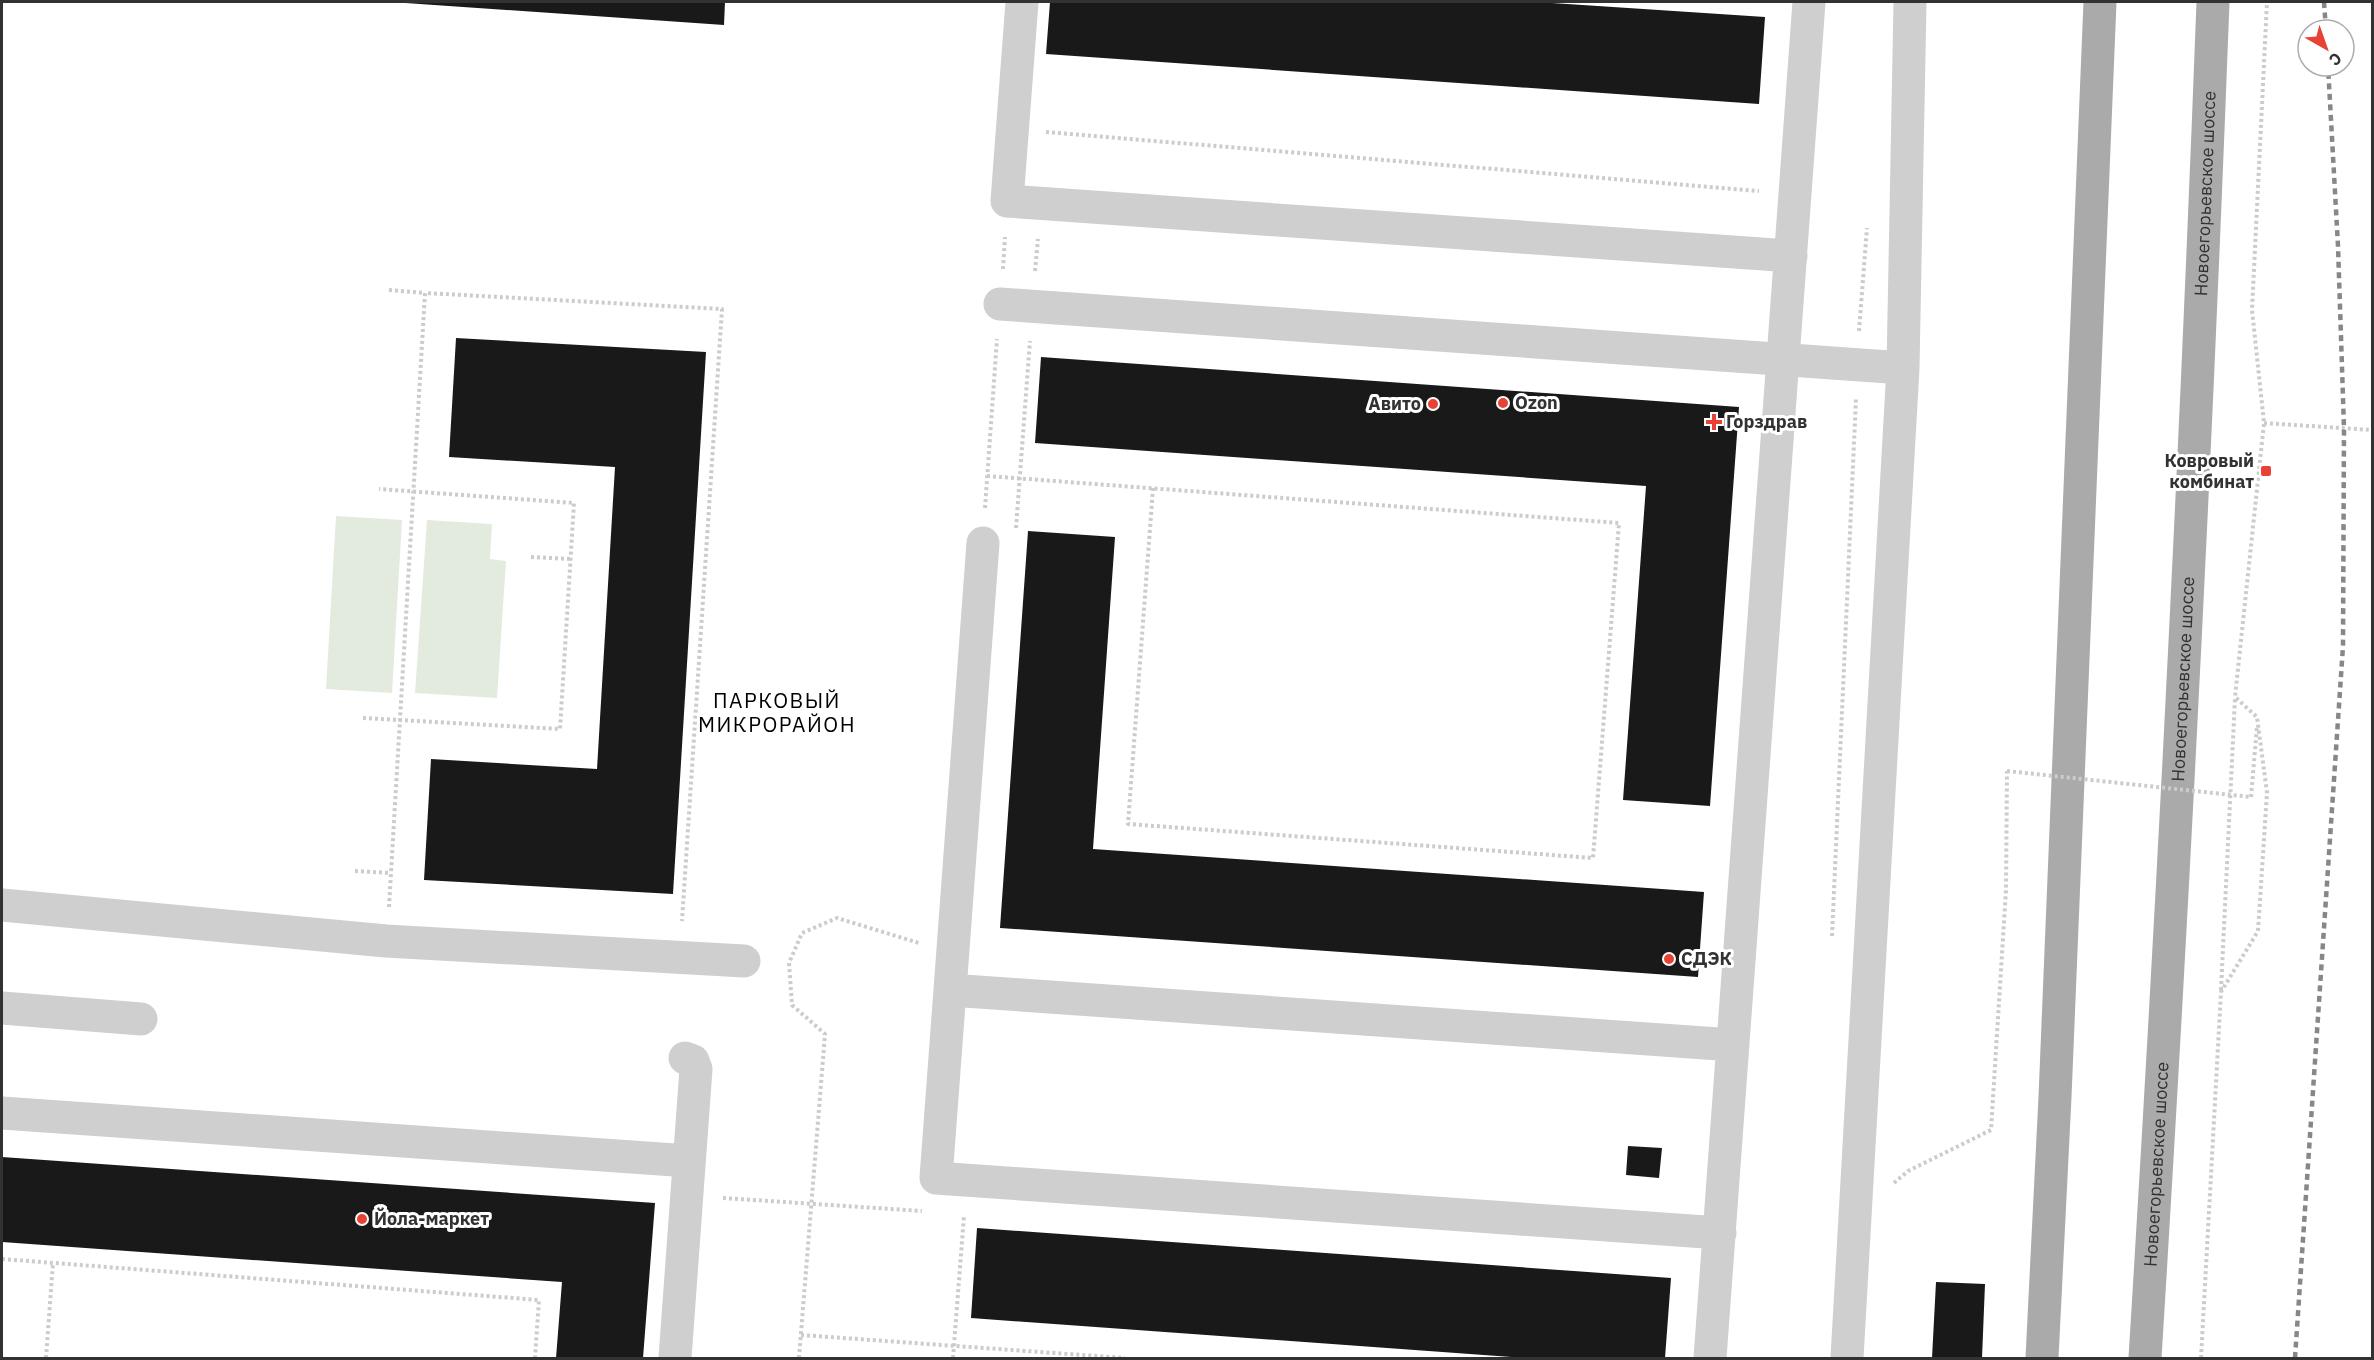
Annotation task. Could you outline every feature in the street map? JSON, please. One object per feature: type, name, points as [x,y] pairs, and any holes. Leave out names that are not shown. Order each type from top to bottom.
[{"type":"main road","points":[[2042,1359],[2055,1097],[2100,2]]},
{"type":"main road","name":"Новоегорьевское шоссе","points":[[2145,1359],[2163,1074],[2199,353],[2213,2]]},
{"type":"lane","points":[[1022,2],[1007,201],[1791,256]]},
{"type":"lane","points":[[1710,1359],[1809,2]]},
{"type":"lane","points":[[1847,1359],[1904,368],[1910,2]]},
{"type":"lane","points":[[1000,304],[1904,368]]},
{"type":"lane","points":[[983,543],[936,1178],[1720,1233]]},
{"type":"lane","points":[[2,905],[386,941],[744,961]]},
{"type":"lane","points":[[950,990],[1733,1045]]},
{"type":"lane","points":[[2,1008],[141,1020]]},
{"type":"lane","points":[[675,1359],[696,1069],[693,1061],[685,1058]]},
{"type":"lane","points":[[2,1113],[689,1161]]},
{"type":"path","points":[[2201,1359],[2235,697],[2264,423],[2252,309],[2267,2]]},
{"type":"path","points":[[1012,129],[1796,194]]},
{"type":"path","points":[[983,543],[1007,201]]},
{"type":"path","points":[[389,290],[722,309],[680,957]]},
{"type":"path","points":[[386,941],[425,293]]},
{"type":"path","points":[[1015,539],[1030,340],[1042,341]]},
{"type":"path","points":[[1832,939],[1856,365]]},
{"type":"path","points":[[1845,401],[1856,402]]},
{"type":"path","points":[[2264,423],[2373,429]]},
{"type":"path","points":[[987,476],[1020,479],[1153,488],[1618,523],[1593,858],[1128,824],[1153,488]]},
{"type":"path","points":[[363,718],[560,729],[574,502],[379,489]]},
{"type":"path","points":[[531,557],[570,559]]},
{"type":"path","points":[[2221,992],[2258,931],[2267,793],[2257,717],[2235,697]]},
{"type":"path","points":[[1887,1189],[1908,1172],[1991,1130],[2006,890],[2007,771],[2250,797],[2257,717]]},
{"type":"path","points":[[355,871],[391,873]]},
{"type":"path","points":[[799,1359],[825,1034],[792,1005],[789,963],[802,933],[837,918],[952,954]]},
{"type":"path","points":[[687,1195],[928,1212]]},
{"type":"path","points":[[952,1213],[964,1214],[953,1359]]},
{"type":"path","points":[[2,1259],[539,1300],[535,1359]]},
{"type":"path","points":[[46,1359],[53,1263]]},
{"type":"path","points":[[801,1335],[1125,1359]]},
{"type":"shaded area","points":[[336,516],[402,520],[392,693],[326,689]]},
{"type":"shaded area","points":[[427,520],[492,524],[490,559],[506,561],[497,698],[415,693]]},
{"type":"building","points":[[391,2],[725,2],[724,25]]},
{"type":"building","points":[[1050,2],[1537,2],[1765,17],[1759,104],[1046,54]]},
{"type":"building","points":[[456,338],[706,352],[673,894],[424,880],[431,759],[597,769],[615,467],[449,457]]},
{"type":"building","points":[[1041,357],[1739,407],[1710,806],[1623,800],[1646,486],[1035,443]]},
{"type":"building","points":[[1028,531],[1115,537],[1093,849],[1704,892],[1698,977],[1000,928]]},
{"type":"building","points":[[1628,1146],[1662,1148],[1659,1178],[1626,1175]]},
{"type":"building","points":[[2,1157],[655,1203],[643,1358],[556,1358],[562,1282],[2,1242]]},
{"type":"building","points":[[977,1228],[1671,1278],[1665,1358],[1525,1358],[971,1318]]},
{"type":"building","points":[[1936,1282],[1985,1284],[1982,1358],[1932,1358]]},
{"type":"railway","points":[[2324,2],[2325,18]]},
{"type":"railway","points":[[2295,1358],[2343,646],[2344,428],[2338,246],[2329,78]]},
{"type":"place","name":"Ozon","points":[[1503,403]]},
{"type":"place","name":"Авито","points":[[1433,404]]},
{"type":"place","name":"Горздрав","points":[[1714,422]]},
{"type":"place","name":"Ковровый комбинат","points":[[2266,471]]},
{"type":"place","name":"СДЭК","points":[[1669,959]]},
{"type":"place","name":"Йола-маркет","points":[[362,1219]]},
{"type":"district","name":"ПАРКОВЫЙ МИКРОРАЙОН","points":[[777,713]]}]
